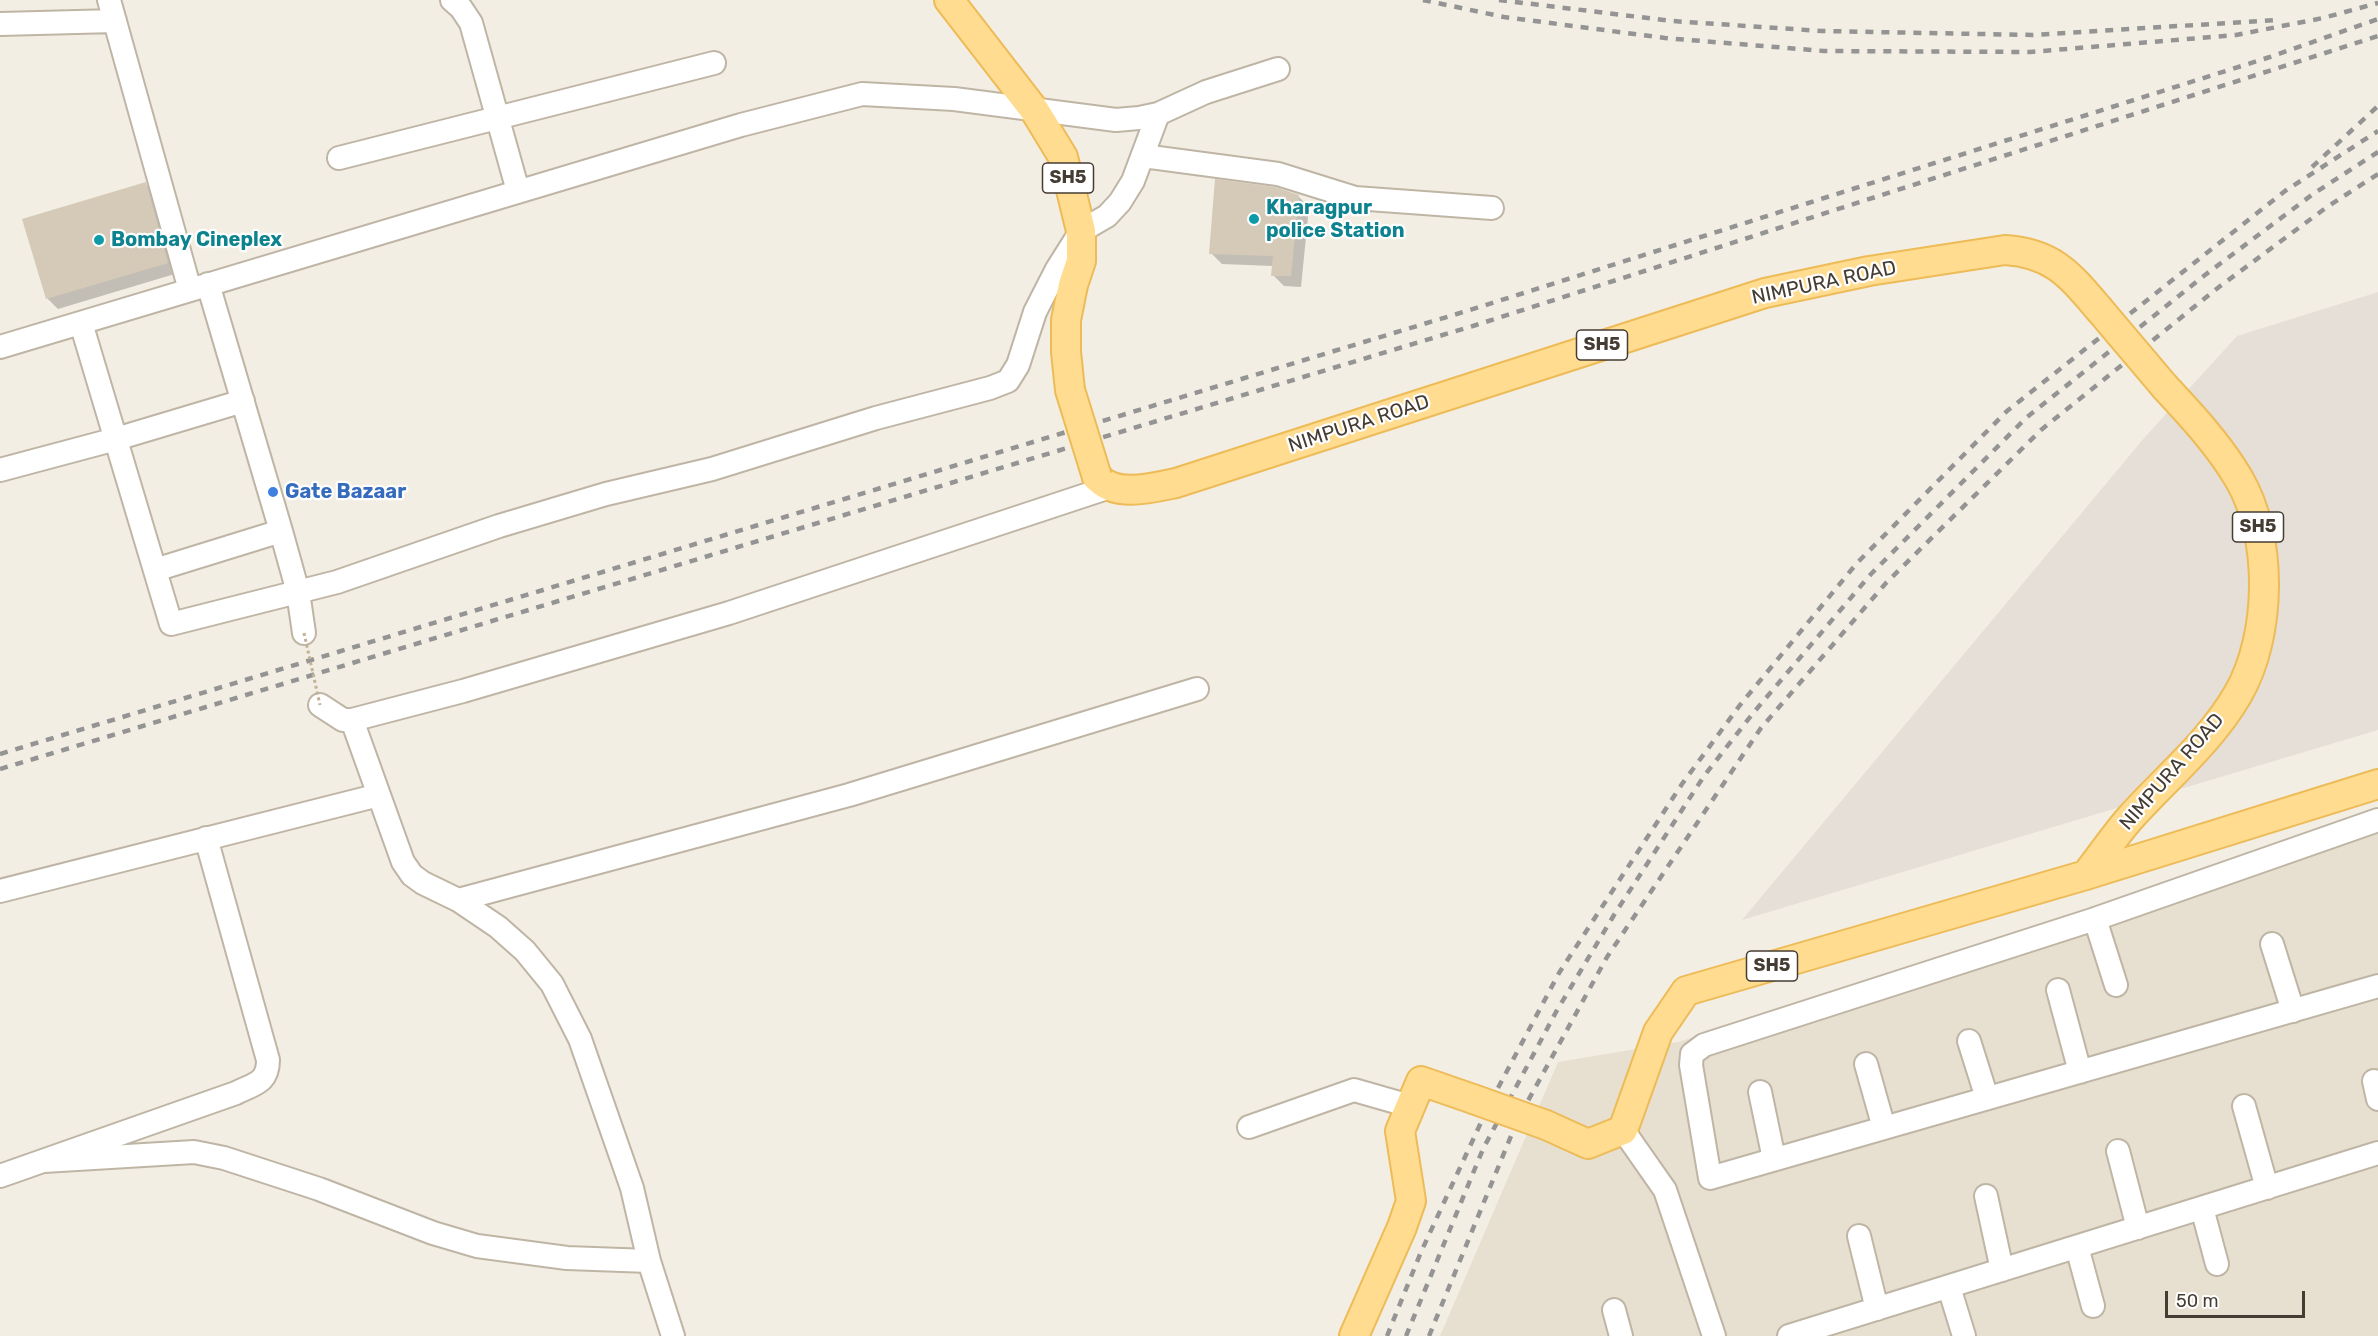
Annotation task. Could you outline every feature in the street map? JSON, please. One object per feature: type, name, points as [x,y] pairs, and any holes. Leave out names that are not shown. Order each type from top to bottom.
[{"type":"main road","name":"SH5","points":[[949,0],[1035,111],[1063,157],[1081,231],[1081,261],[1073,285],[1066,320],[1066,352],[1070,390],[1103,482]]},
{"type":"main road","name":"NIMPURA ROAD","points":[[1103,482],[1122,490],[1156,488],[1176,483],[1765,293],[1869,272],[2006,250],[2025,251],[2055,263],[2074,280],[2209,435],[2240,480],[2258,524],[2264,576],[2262,620],[2254,656],[2239,693],[2216,726],[2129,819],[2086,874]]},
{"type":"main road","name":"NIMPURA ROAD","points":[[2086,874],[2378,784]]},
{"type":"main road","name":"SH5","points":[[1623,1130],[1658,1032],[1686,991],[2086,874]]},
{"type":"main road","points":[[1354,1336],[1402,1227],[1411,1201],[1400,1131],[1420,1081],[1546,1125],[1588,1144],[1623,1130]]},
{"type":"street","points":[[452,0],[461,8],[471,23],[518,191]]},
{"type":"street","points":[[0,24],[112,10],[199,287],[243,401],[298,592],[304,633]]},
{"type":"street","points":[[339,158],[714,63]]},
{"type":"street","points":[[0,347],[741,125],[862,94],[954,99],[1116,120],[1158,114],[1206,92],[1278,69]]},
{"type":"street","points":[[81,323],[171,624],[337,582],[499,526],[606,494],[712,469],[876,418],[990,388],[1008,381],[1018,365],[1035,312],[1057,269],[1081,231],[1107,216],[1120,202],[1133,181],[1158,114]]},
{"type":"street","points":[[1143,156],[1278,174],[1355,198],[1492,208]]},
{"type":"street","points":[[0,470],[116,439],[243,401]]},
{"type":"street","points":[[320,705],[343,720],[352,720],[474,688],[729,613],[1103,482]]},
{"type":"street","points":[[155,570],[281,531]]},
{"type":"street","points":[[458,900],[849,795],[1197,689]]},
{"type":"street","points":[[352,720],[403,862],[412,875],[458,900],[498,927],[525,951],[552,984],[584,1050],[632,1188],[649,1262],[673,1336]]},
{"type":"street","points":[[0,891],[379,795]]},
{"type":"street","points":[[2378,820],[2095,919],[1704,1045],[1692,1053],[1690,1065],[1710,1178],[2378,986]]},
{"type":"street","points":[[0,1176],[236,1093],[264,1078],[268,1070],[268,1060],[206,838]]},
{"type":"street","points":[[2095,919],[2116,985]]},
{"type":"street","points":[[2272,944],[2293,1011]]},
{"type":"street","points":[[2058,990],[2080,1072]]},
{"type":"street","points":[[1968,1041],[1987,1098]]},
{"type":"street","points":[[1866,1064],[1884,1128]]},
{"type":"street","points":[[1249,1127],[1354,1090],[1410,1106]]},
{"type":"street","points":[[1760,1092],[1774,1159]]},
{"type":"street","points":[[2244,1106],[2267,1188]]},
{"type":"street","points":[[1623,1130],[1665,1190],[1714,1336]]},
{"type":"street","points":[[2118,1151],[2138,1228]]},
{"type":"street","points":[[44,1161],[194,1152],[224,1158],[319,1188],[433,1233],[477,1246],[567,1258],[649,1262]]},
{"type":"street","points":[[1789,1336],[1818,1332],[1877,1309],[2378,1153]]},
{"type":"street","points":[[1986,1196],[2001,1270]]},
{"type":"street","points":[[2202,1208],[2217,1264]]},
{"type":"street","points":[[1859,1236],[1877,1309]]},
{"type":"street","points":[[2077,1247],[2093,1306]]},
{"type":"street","points":[[1948,1287],[1964,1336]]},
{"type":"street","points":[[1614,1310],[1621,1336]]},
{"type":"path","points":[[304,633],[320,705]]},
{"type":"shaded area","points":[[2378,292],[2378,730],[1742,920],[2145,437],[2237,336]]},
{"type":"shaded area","points":[[2378,834],[2378,1336],[1440,1336],[1558,1062],[1678,1042]]},
{"type":"building","name":"Kharagpur police Station","points":[[1215,179],[1275,187],[1299,195],[1291,276],[1271,276],[1273,256],[1209,254]]},
{"type":"building","name":"Bombay Cineplex","points":[[146,182],[168,263],[46,299],[22,219]]},
{"type":"railway","points":[[1423,0],[1504,17],[1665,38],[1824,51],[2030,52],[2236,35],[2323,18],[2378,3]]},
{"type":"railway","points":[[1499,0],[1672,21],[1822,31],[2032,35],[2277,20]]},
{"type":"railway","points":[[0,754],[1470,310],[2270,57],[2378,19]]},
{"type":"railway","points":[[0,769],[1476,325],[2378,36]]},
{"type":"railway","points":[[2312,167],[2378,106]]},
{"type":"railway","points":[[1387,1336],[1421,1252],[1490,1103],[1559,973],[1682,784],[1740,705],[1857,563],[2007,411],[2285,191],[2378,131]]},
{"type":"railway","points":[[1406,1336],[1483,1149],[1556,1012],[1614,915],[1704,776],[1754,712],[1871,574],[2026,418],[2205,275],[2313,194],[2378,152]]},
{"type":"railway","points":[[1429,1336],[1518,1119],[1607,957],[1761,728],[1886,583],[2041,430],[2219,287],[2327,207],[2378,174]]},
{"type":"place","name":"Kharagpur police Station","points":[[1254,219]]},
{"type":"place","name":"Bombay Cineplex","points":[[99,240]]},
{"type":"place","name":"Gate Bazaar","points":[[273,492]]}]
